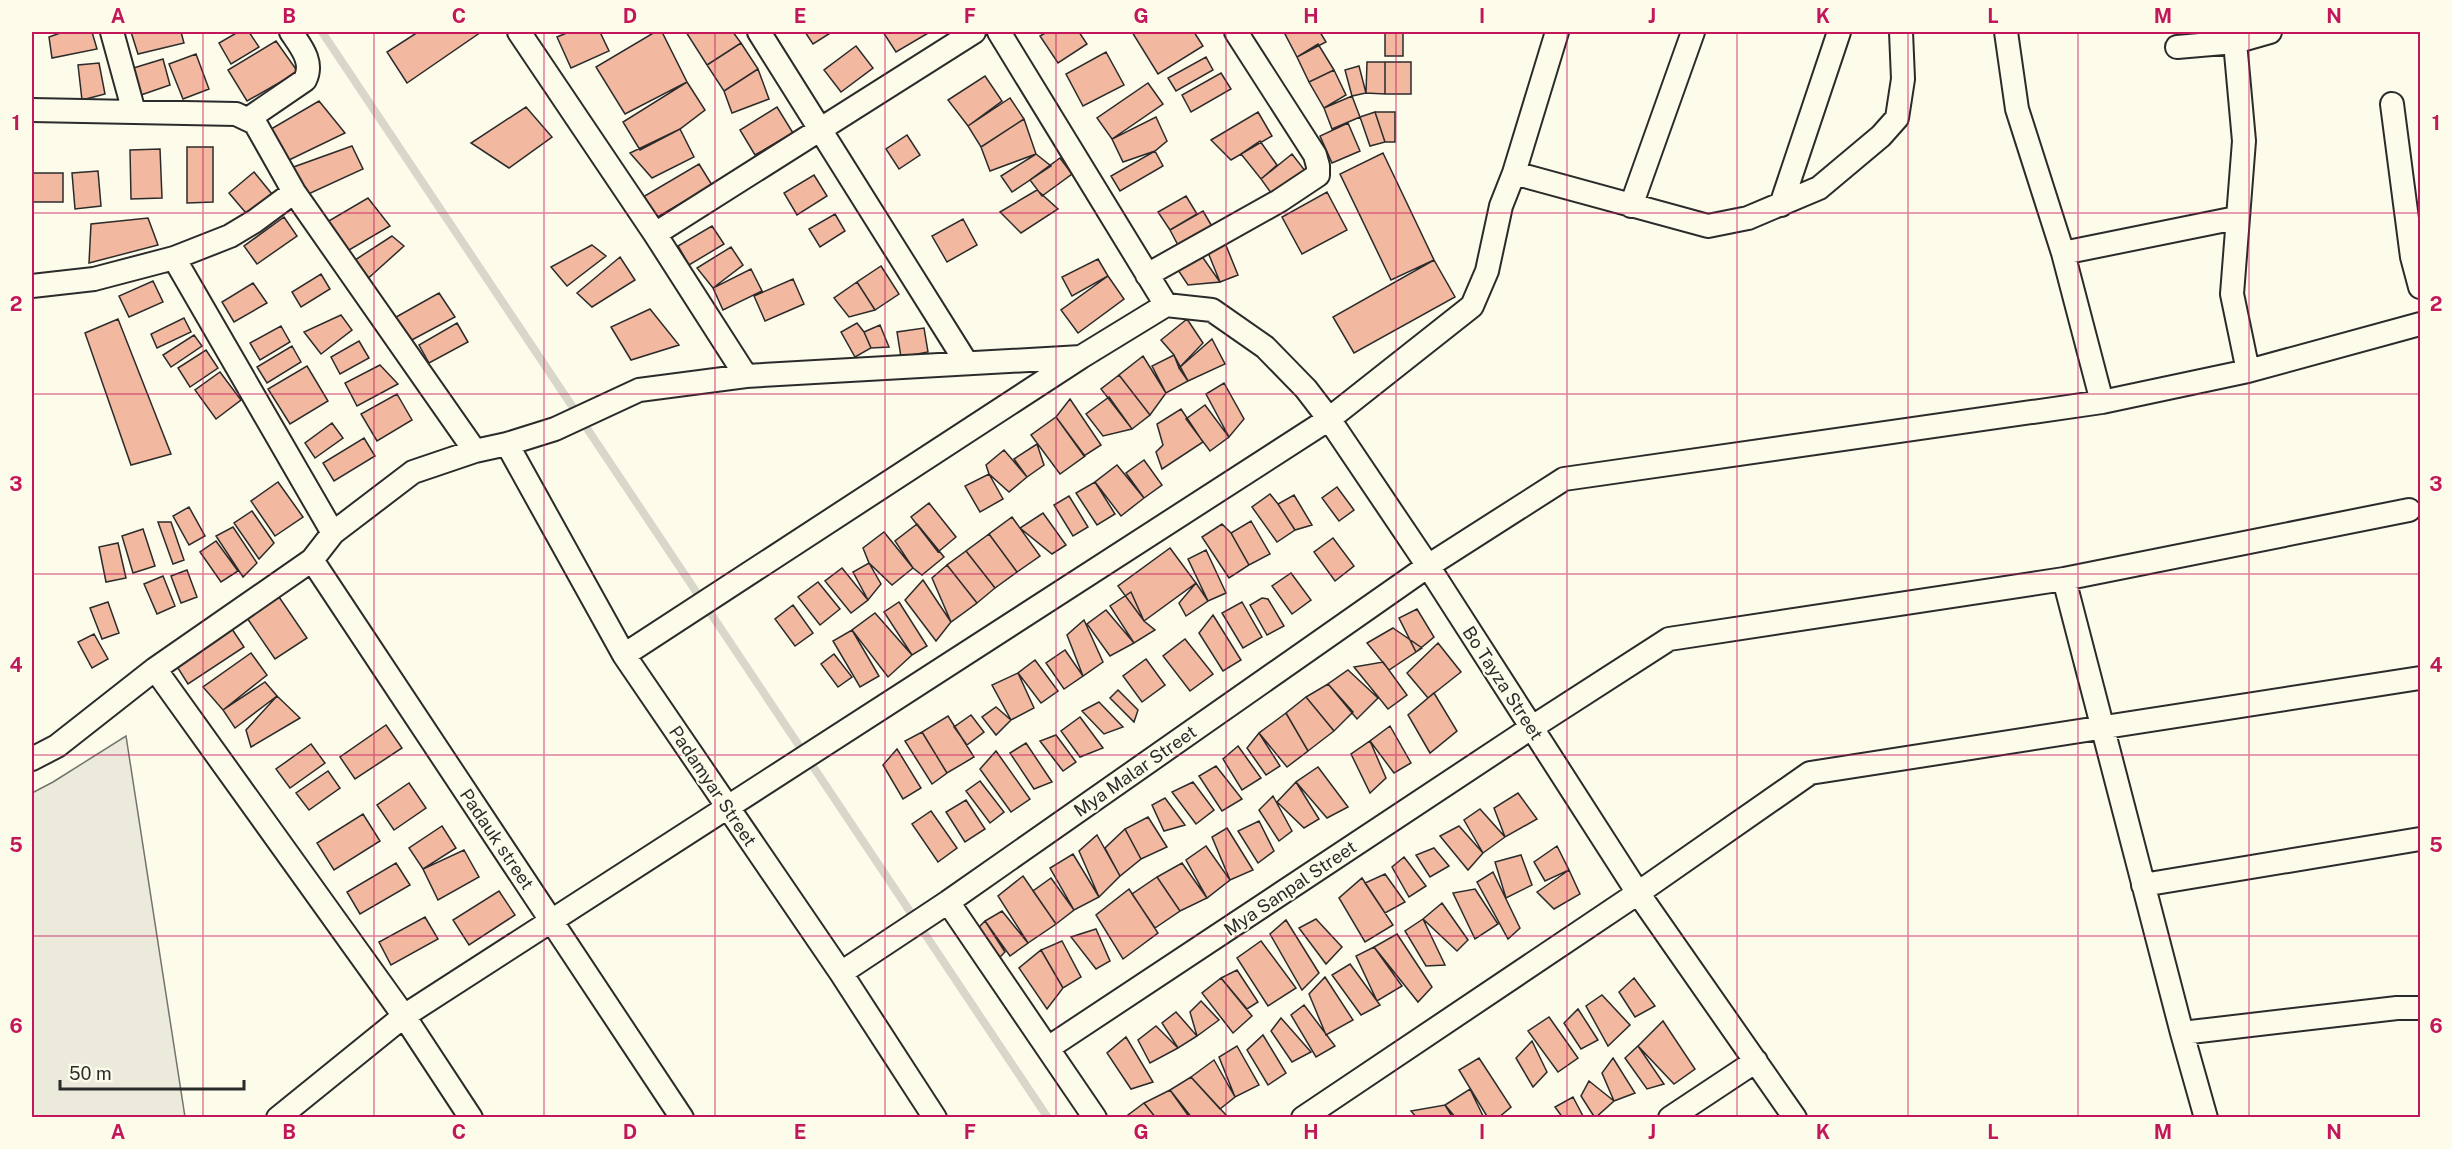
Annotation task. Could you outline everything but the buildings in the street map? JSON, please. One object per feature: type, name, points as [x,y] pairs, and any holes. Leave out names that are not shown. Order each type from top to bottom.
[{"type":"street","points":[[112,32],[134,112]]},
{"type":"street","points":[[249,119],[305,80],[310,71],[306,55],[291,32]]},
{"type":"street","points":[[519,32],[655,234],[746,376]]},
{"type":"street","points":[[759,32],[966,362]]},
{"type":"street","points":[[655,234],[974,32]]},
{"type":"street","points":[[624,655],[1081,357],[1166,305],[999,32]]},
{"type":"street","points":[[1147,275],[1279,201],[1318,175],[1315,155],[1236,32]]},
{"type":"street","points":[[278,1118],[404,1016],[553,922],[1329,419],[1472,306],[1487,271],[1501,206],[1514,173],[1557,32]]},
{"type":"street","points":[[1631,206],[1693,32]]},
{"type":"street","points":[[1780,205],[1839,32]]},
{"type":"street","points":[[1514,173],[1708,226],[1748,218],[1819,188],[1881,136],[1897,118],[1903,79],[1901,32]]},
{"type":"street","points":[[2006,32],[2017,109],[2063,253],[2102,402]]},
{"type":"street","points":[[2177,47],[2235,42],[2270,32]]},
{"type":"street","points":[[2235,42],[2244,141],[2236,218],[2232,294],[2248,371]]},
{"type":"street","points":[[2392,104],[2412,257],[2421,286]]},
{"type":"street","points":[[32,110],[236,114],[255,123],[294,192],[475,451]]},
{"type":"street","points":[[32,286],[94,279],[174,258],[230,236],[255,221],[294,192]]},
{"type":"street","points":[[2063,253],[2236,218]]},
{"type":"street","points":[[174,258],[333,532]]},
{"type":"street","name":"Bo Tayza Street","points":[[1166,305],[1212,310],[1265,347],[1306,389],[1329,419],[1428,566],[1638,893],[1795,1118]]},
{"type":"street","name":"Mya Malar Street","points":[[841,973],[948,902],[1428,566],[1564,479],[2102,402],[2248,371],[2421,324]]},
{"type":"street","points":[[32,759],[57,746],[156,669],[312,560],[333,532],[413,472],[475,451],[555,429],[639,390],[746,376],[1081,357]]},
{"type":"street","name":"Padamyar Street","points":[[507,444],[624,655],[841,973],[935,1118]]},
{"type":"street","name":"Mya Sanpal Street","points":[[1048,1048],[1669,639],[2064,579],[2409,510]]},
{"type":"street","name":"Padauk street","points":[[312,560],[682,1118]]},
{"type":"street","points":[[2064,579],[2206,1118]]},
{"type":"street","points":[[156,669],[404,1016],[471,1118]]},
{"type":"street","points":[[1302,1118],[1638,893],[1810,773],[2421,678]]},
{"type":"street","points":[[2144,885],[2421,839]]},
{"type":"street","points":[[948,902],[1095,1118]]},
{"type":"street","points":[[2182,1033],[2397,1008],[2421,1008]]},
{"type":"street","points":[[1670,1118],[1756,1061]]},
{"type":"shaded area","points":[[126,736],[185,1117],[32,1117],[32,793]]},
{"type":"waterway","points":[[322,32],[1048,1118]]}]
